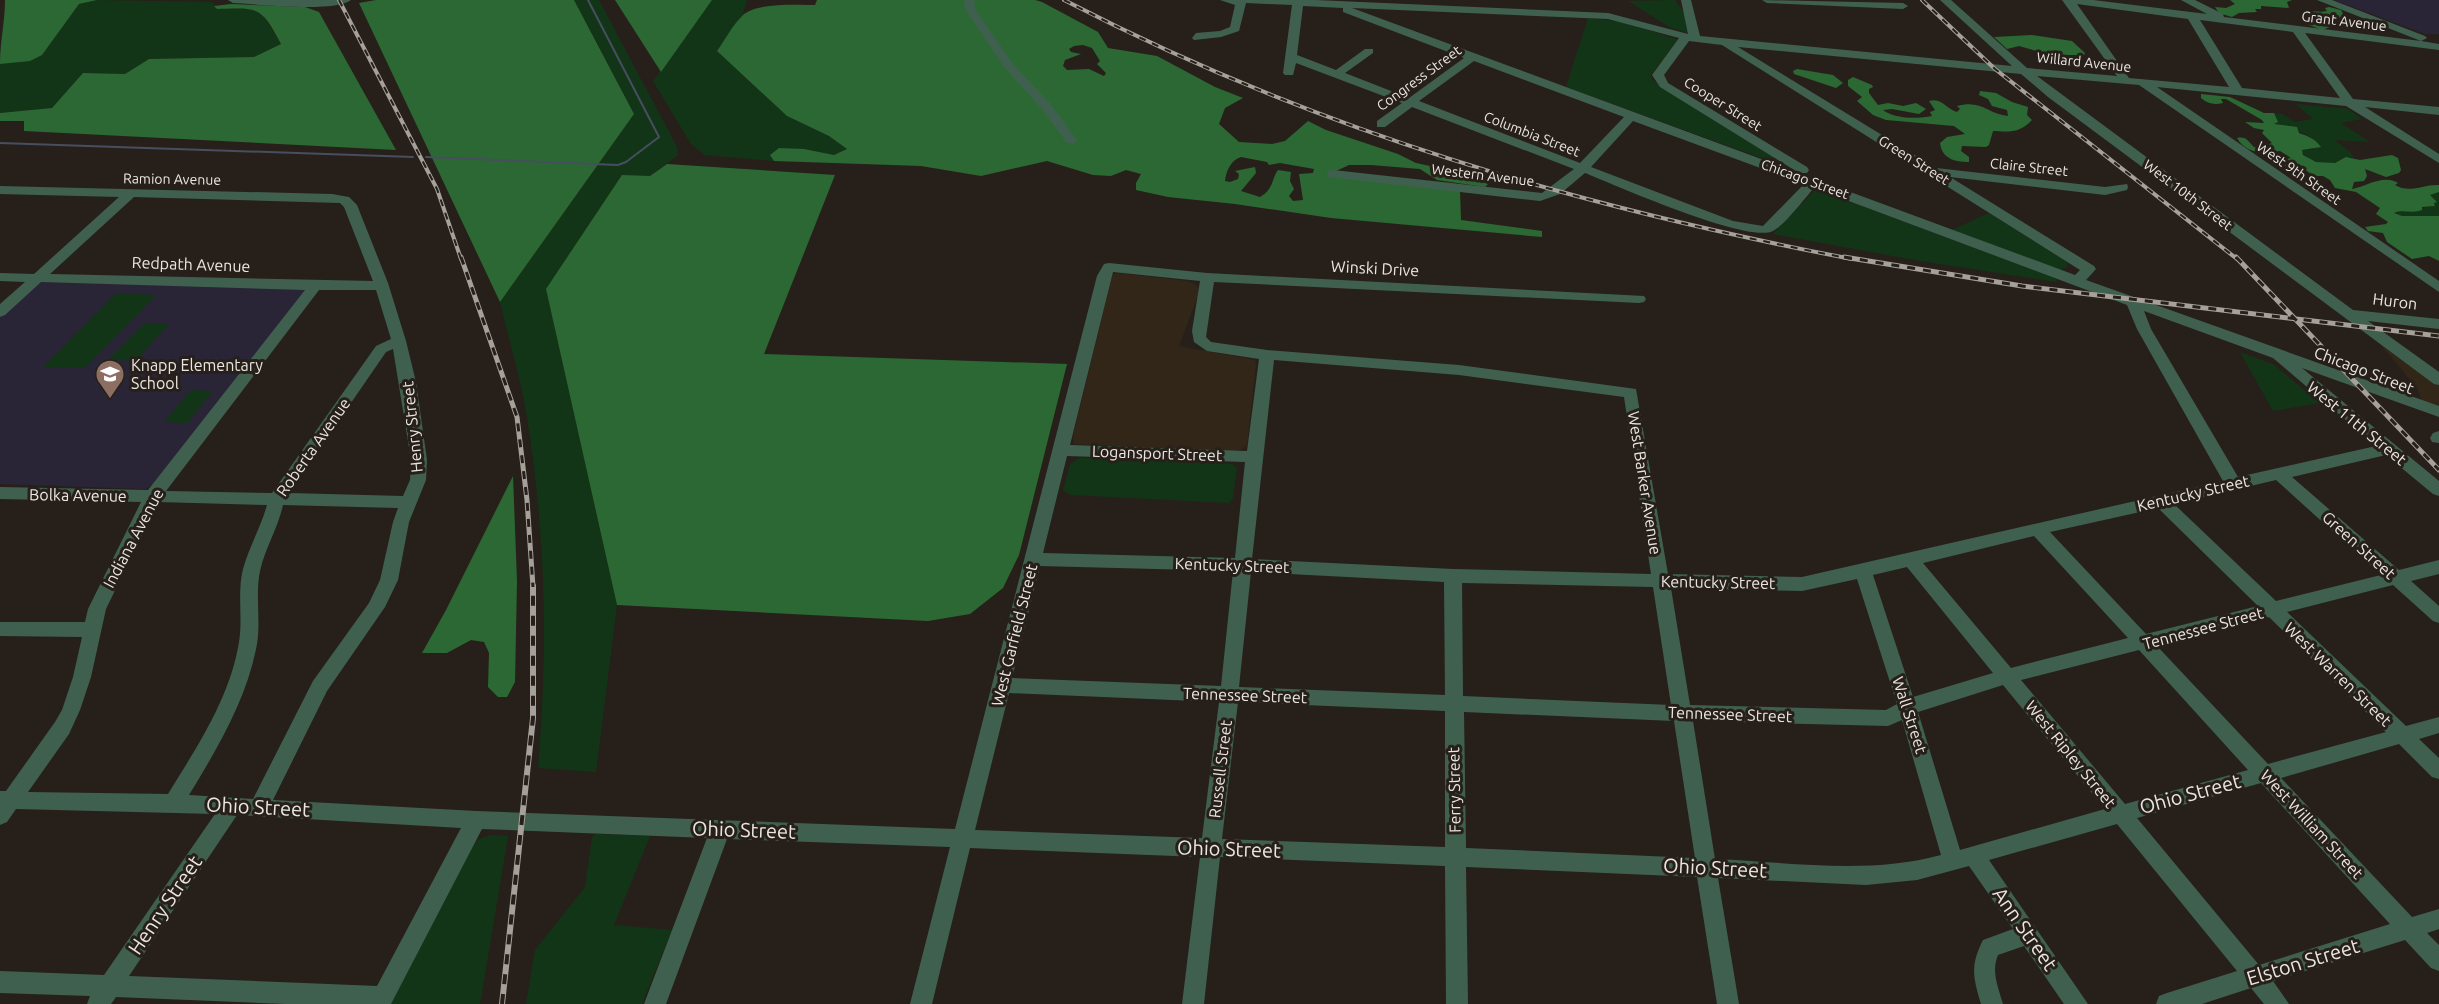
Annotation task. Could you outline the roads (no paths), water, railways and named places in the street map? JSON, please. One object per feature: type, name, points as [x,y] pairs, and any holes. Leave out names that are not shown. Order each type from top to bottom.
[{"type":"street","points":[[233,0],[321,3],[346,0]]},
{"type":"street","points":[[969,0],[970,9],[1009,66],[1045,105],[1071,140]]},
{"type":"street","points":[[1197,38],[1200,35],[1228,33],[1235,29],[1241,3],[1225,0]]},
{"type":"street","name":"Willard Avenue","points":[[1241,0],[1332,5],[1402,4],[1608,16],[1690,38],[1725,43],[2439,111]]},
{"type":"street","points":[[1686,0],[1690,38]]},
{"type":"street","points":[[1767,0],[1903,6]]},
{"type":"street","name":"West 10th Street","points":[[1945,0],[2024,71],[2347,314],[2439,380]]},
{"type":"street","points":[[2067,0],[2126,81]]},
{"type":"street","name":"Grant Avenue","points":[[2067,0],[2193,18],[2436,43]]},
{"type":"street","points":[[2081,2],[2095,0]]},
{"type":"street","points":[[2186,0],[2234,22]]},
{"type":"street","points":[[2322,0],[2436,43]]},
{"type":"street","points":[[1289,73],[1298,3]]},
{"type":"street","points":[[1402,4],[1404,31]]},
{"type":"street","name":"Chicago Street","points":[[1332,5],[2168,315],[2439,412]]},
{"type":"street","points":[[2193,18],[2238,92]]},
{"type":"street","points":[[2297,30],[2350,103],[2439,159]]},
{"type":"street","name":"Cooper Street","points":[[1690,38],[1658,75],[1664,85],[1806,172],[1813,182]]},
{"type":"street","name":"Green Street","points":[[1725,43],[2089,269],[2077,281]]},
{"type":"street","points":[[1337,74],[1369,51]]},
{"type":"street","name":"Congress Street","points":[[1382,124],[1474,56]]},
{"type":"street","name":"Columbia Street","points":[[1292,57],[1730,224],[1764,230],[1770,228],[1813,182]]},
{"type":"street","name":"West 9th Street","points":[[2142,83],[2439,288]]},
{"type":"street","name":"Western Avenue","points":[[1333,174],[1546,197],[1557,191],[1581,169],[1632,115]]},
{"type":"street","name":"Claire Street","points":[[1933,172],[2105,191],[2122,188]]},
{"type":"street","name":"Ramion Avenue","points":[[0,190],[344,200]]},
{"type":"street","points":[[0,312],[131,193]]},
{"type":"street","name":"Henry Street","points":[[259,807],[320,686],[376,607],[385,589],[408,502],[418,480],[419,460],[408,381],[399,341],[381,283],[350,206],[344,200]]},
{"type":"street","name":"Winski Drive","points":[[1109,267],[1207,277],[1639,299]]},
{"type":"street","name":"West Garfield Street","points":[[921,1004],[1104,276],[1109,267]]},
{"type":"street","name":"Redpath Avenue","points":[[0,277],[315,286],[370,286],[381,283]]},
{"type":"street","name":"West Barker Avenue","points":[[1207,277],[1198,327],[1199,339],[1207,346],[1267,355],[1459,370],[1631,393],[1659,581],[1728,1004]]},
{"type":"street","name":"Indiana Avenue","points":[[0,816],[6,800],[62,728],[82,677],[97,609],[152,497],[315,286]]},
{"type":"street","points":[[2133,302],[2144,329],[2233,483]]},
{"type":"street","name":"Huron","points":[[2347,314],[2439,324]]},
{"type":"street","points":[[2144,329],[2150,322],[2168,315]]},
{"type":"street","name":"Roberta Avenue","points":[[173,803],[209,744],[230,702],[242,666],[251,620],[250,579],[256,554],[273,515],[276,500],[381,349],[399,341]]},
{"type":"street","name":"Russell Street","points":[[1193,1004],[1267,355]]},
{"type":"street","name":"Chicago Street","points":[[2277,355],[2314,372],[2439,418]]},
{"type":"street","name":"West 11th Street","points":[[2277,355],[2439,490]]},
{"type":"street","name":"Kentucky Street","points":[[1033,559],[1242,565],[1453,576],[1803,584],[2388,449]]},
{"type":"street","name":"Logansport Street","points":[[1060,450],[1254,457]]},
{"type":"street","name":"Green Street","points":[[2278,473],[2439,616]]},
{"type":"street","name":"Bolka Avenue","points":[[0,493],[408,502]]},
{"type":"street","name":"West Warren Street","points":[[2160,500],[2439,771]]},
{"type":"street","name":"West William Street","points":[[2037,529],[2439,961]]},
{"type":"street","name":"West Ripley Street","points":[[1910,559],[2278,1004]]},
{"type":"street","name":"Tennessee Street","points":[[1001,685],[1680,713],[1888,718],[1908,707],[2008,676],[2439,567]]},
{"type":"street","name":"Wall Street","points":[[1863,572],[1908,707],[1963,857]]},
{"type":"street","name":"Ferry Street","points":[[1453,576],[1452,702],[1457,1004]]},
{"type":"street","points":[[0,629],[68,631],[91,629]]},
{"type":"street","name":"Ohio Street","points":[[6,800],[173,803],[476,820],[1866,875],[1917,871],[2439,725]]},
{"type":"street","name":"Henry Street","points":[[98,1004],[232,806]]},
{"type":"street","points":[[0,982],[381,1000],[476,820]]},
{"type":"street","points":[[655,1004],[720,830]]},
{"type":"street","name":"Ann Street","points":[[1963,857],[2028,934],[2077,1004]]},
{"type":"street","name":"Elston Street","points":[[2167,1004],[2439,919]]},
{"type":"street","points":[[1992,1004],[1983,975],[1983,960],[1991,947],[2028,934]]},
{"type":"waterway","points":[[426,157],[618,165],[626,162],[659,137],[588,0]]},
{"type":"waterway","points":[[0,143],[413,157]]},
{"type":"railway","points":[[339,0],[437,189],[461,259]]},
{"type":"railway","points":[[1064,0],[1159,46],[1254,88],[1351,125],[1448,158],[1547,188],[1647,214],[1852,259]]},
{"type":"railway","points":[[1922,0],[1995,69],[2237,259]]},
{"type":"railway","points":[[461,257],[517,417],[527,500],[533,587]]},
{"type":"railway","points":[[1844,257],[2022,286],[2295,319]]},
{"type":"railway","points":[[2236,257],[2295,319]]},
{"type":"railway","points":[[2295,319],[2439,336]]},
{"type":"railway","points":[[2295,319],[2439,470]]},
{"type":"railway","points":[[502,1004],[533,718],[533,587]]},
{"type":"place","name":"Knapp Elementary School","points":[[110,400]]}]
